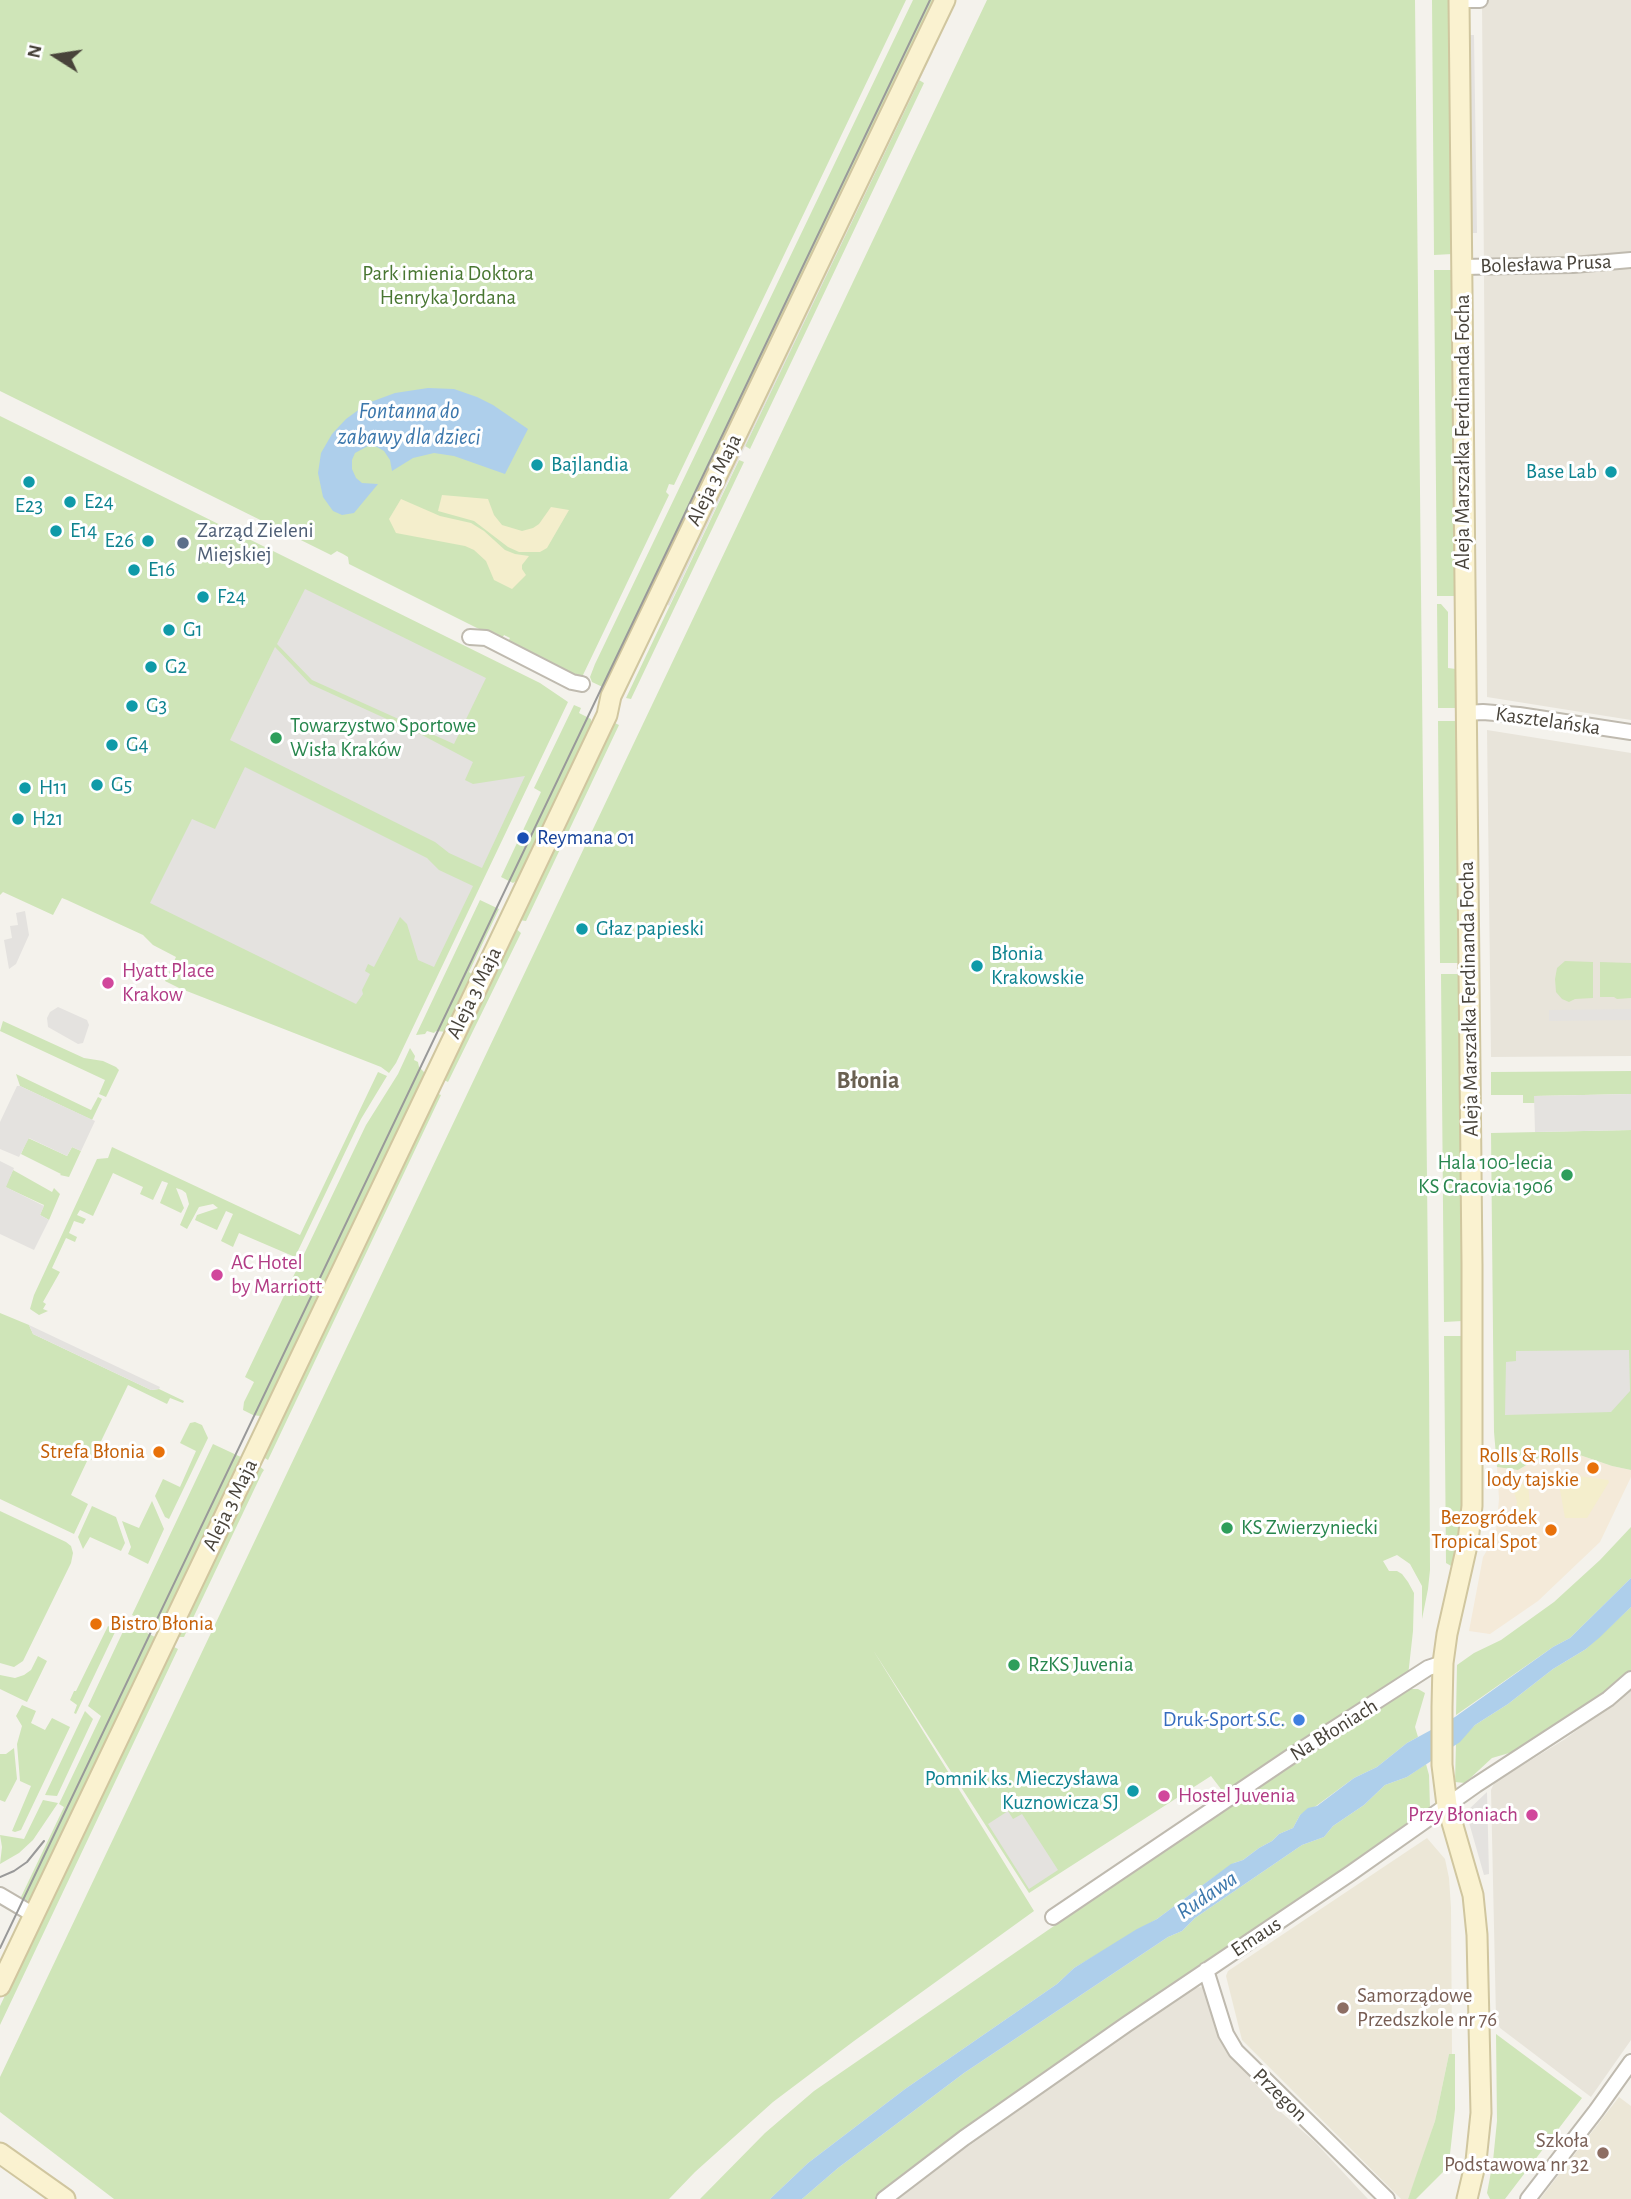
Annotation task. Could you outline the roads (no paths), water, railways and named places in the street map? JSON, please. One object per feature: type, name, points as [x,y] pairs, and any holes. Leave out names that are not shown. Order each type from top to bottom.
[{"type":"street","name":"Aleja 3 Maja","points":[[0,1986],[607,715],[611,696],[945,0]]},
{"type":"street","points":[[1460,0],[1480,0]]},
{"type":"street","name":"Aleja Marszałka Ferdinanda Focha","points":[[1460,0],[1472,1506],[1468,1541],[1447,1634],[1441,1707],[1442,1765],[1447,1805],[1473,1895],[1477,1935],[1481,2113],[1476,2161],[1467,2199]]},
{"type":"street","name":"Bolesława Prusa","points":[[1462,267],[1573,265],[1631,260]]},
{"type":"street","points":[[470,637],[486,638],[572,682],[582,684]]},
{"type":"street","name":"Kasztelańska","points":[[1466,713],[1519,715],[1631,732]]},
{"type":"street","name":"Na Błoniach","points":[[1054,1917],[1290,1758],[1428,1668],[1443,1663]]},
{"type":"street","name":"Emaus","points":[[884,2199],[977,2129],[1447,1805],[1608,1699],[1631,1679]]},
{"type":"street","points":[[0,1895],[34,1915]]},
{"type":"street","name":"Przegon","points":[[1206,1970],[1226,2034],[1236,2051],[1387,2199]]},
{"type":"street","points":[[1528,2199],[1631,2062]]},
{"type":"street","points":[[0,2153],[65,2199]]},
{"type":"water","name":"Fontanna do zabawy dla dzieci","points":[[428,388],[454,389],[477,397],[528,429],[505,474],[454,456],[434,453],[413,458],[392,471],[390,460],[384,451],[368,446],[355,453],[352,469],[362,483],[378,484],[354,513],[342,515],[333,511],[323,497],[318,473],[321,453],[332,434],[346,419],[368,403],[395,393]]},
{"type":"water","name":"Rudawa","points":[[1631,1578],[1631,1607],[1599,1638],[1475,1725],[1460,1742],[1407,1777],[1385,1785],[1364,1805],[1333,1826],[1324,1837],[1302,1845],[1195,1918],[1182,1931],[1168,1937],[964,2073],[838,2168],[802,2199],[770,2199],[808,2163],[905,2089],[1057,1984],[1074,1968],[1157,1919],[1231,1864],[1243,1860],[1279,1834],[1293,1828],[1300,1815],[1308,1808],[1317,1806],[1354,1778],[1377,1767],[1407,1743],[1455,1717],[1553,1647],[1570,1638]]},
{"type":"tram line","points":[[0,1948],[930,0]]},
{"type":"tram line","points":[[0,1877],[27,1862],[44,1841]]},
{"type":"place","name":"Bajlandia","points":[[537,465]]},
{"type":"place","name":"Base Lab","points":[[1611,472]]},
{"type":"place","name":"E23","points":[[29,482]]},
{"type":"place","name":"E24","points":[[70,502]]},
{"type":"place","name":"E14","points":[[56,531]]},
{"type":"place","name":"E26","points":[[148,541]]},
{"type":"place","name":"Zarząd Zieleni Miejskiej","points":[[183,543]]},
{"type":"place","name":"E16","points":[[134,570]]},
{"type":"place","name":"F24","points":[[203,597]]},
{"type":"place","name":"G1","points":[[169,630]]},
{"type":"place","name":"G2","points":[[151,667]]},
{"type":"place","name":"G3","points":[[132,706]]},
{"type":"place","name":"Towarzystwo Sportowe Wisła Kraków","points":[[276,738]]},
{"type":"place","name":"G4","points":[[112,745]]},
{"type":"place","name":"G5","points":[[97,785]]},
{"type":"place","name":"H11","points":[[25,788]]},
{"type":"place","name":"H21","points":[[18,819]]},
{"type":"place","name":"Reymana 01","points":[[523,838]]},
{"type":"place","name":"Głaz papieski","points":[[582,929]]},
{"type":"place","name":"Błonia Krakowskie","points":[[977,966]]},
{"type":"place","name":"Hyatt Place Krakow","points":[[108,983]]},
{"type":"place","name":"Hala 100-lecia KS Cracovia 1906","points":[[1567,1175]]},
{"type":"place","name":"AC Hotel by Marriott","points":[[217,1275]]},
{"type":"place","name":"Strefa Błonia","points":[[159,1452]]},
{"type":"place","name":"Rolls & Rolls lody tajskie","points":[[1593,1468]]},
{"type":"place","name":"KS Zwierzyniecki","points":[[1227,1528]]},
{"type":"place","name":"Bezogródek Tropical Spot","points":[[1551,1530]]},
{"type":"place","name":"Bistro Błonia","points":[[96,1624]]},
{"type":"place","name":"RzKS Juvenia","points":[[1014,1665]]},
{"type":"place","name":"Druk-Sport S.C.","points":[[1299,1720]]},
{"type":"place","name":"Pomnik ks. Mieczysława Kuznowicza SJ","points":[[1133,1791]]},
{"type":"place","name":"Hostel Juvenia","points":[[1164,1796]]},
{"type":"place","name":"Przy Błoniach","points":[[1532,1815]]},
{"type":"place","name":"Samorządowe Przedszkole nr 76","points":[[1343,2008]]},
{"type":"place","name":"Szkoła Podstawowa nr 32","points":[[1603,2153]]},
{"type":"district","name":"Błonia","points":[[868,1081]]},
{"type":"park label","name":"Park imienia Doktora Henryka Jordana","points":[[448,286]]}]
